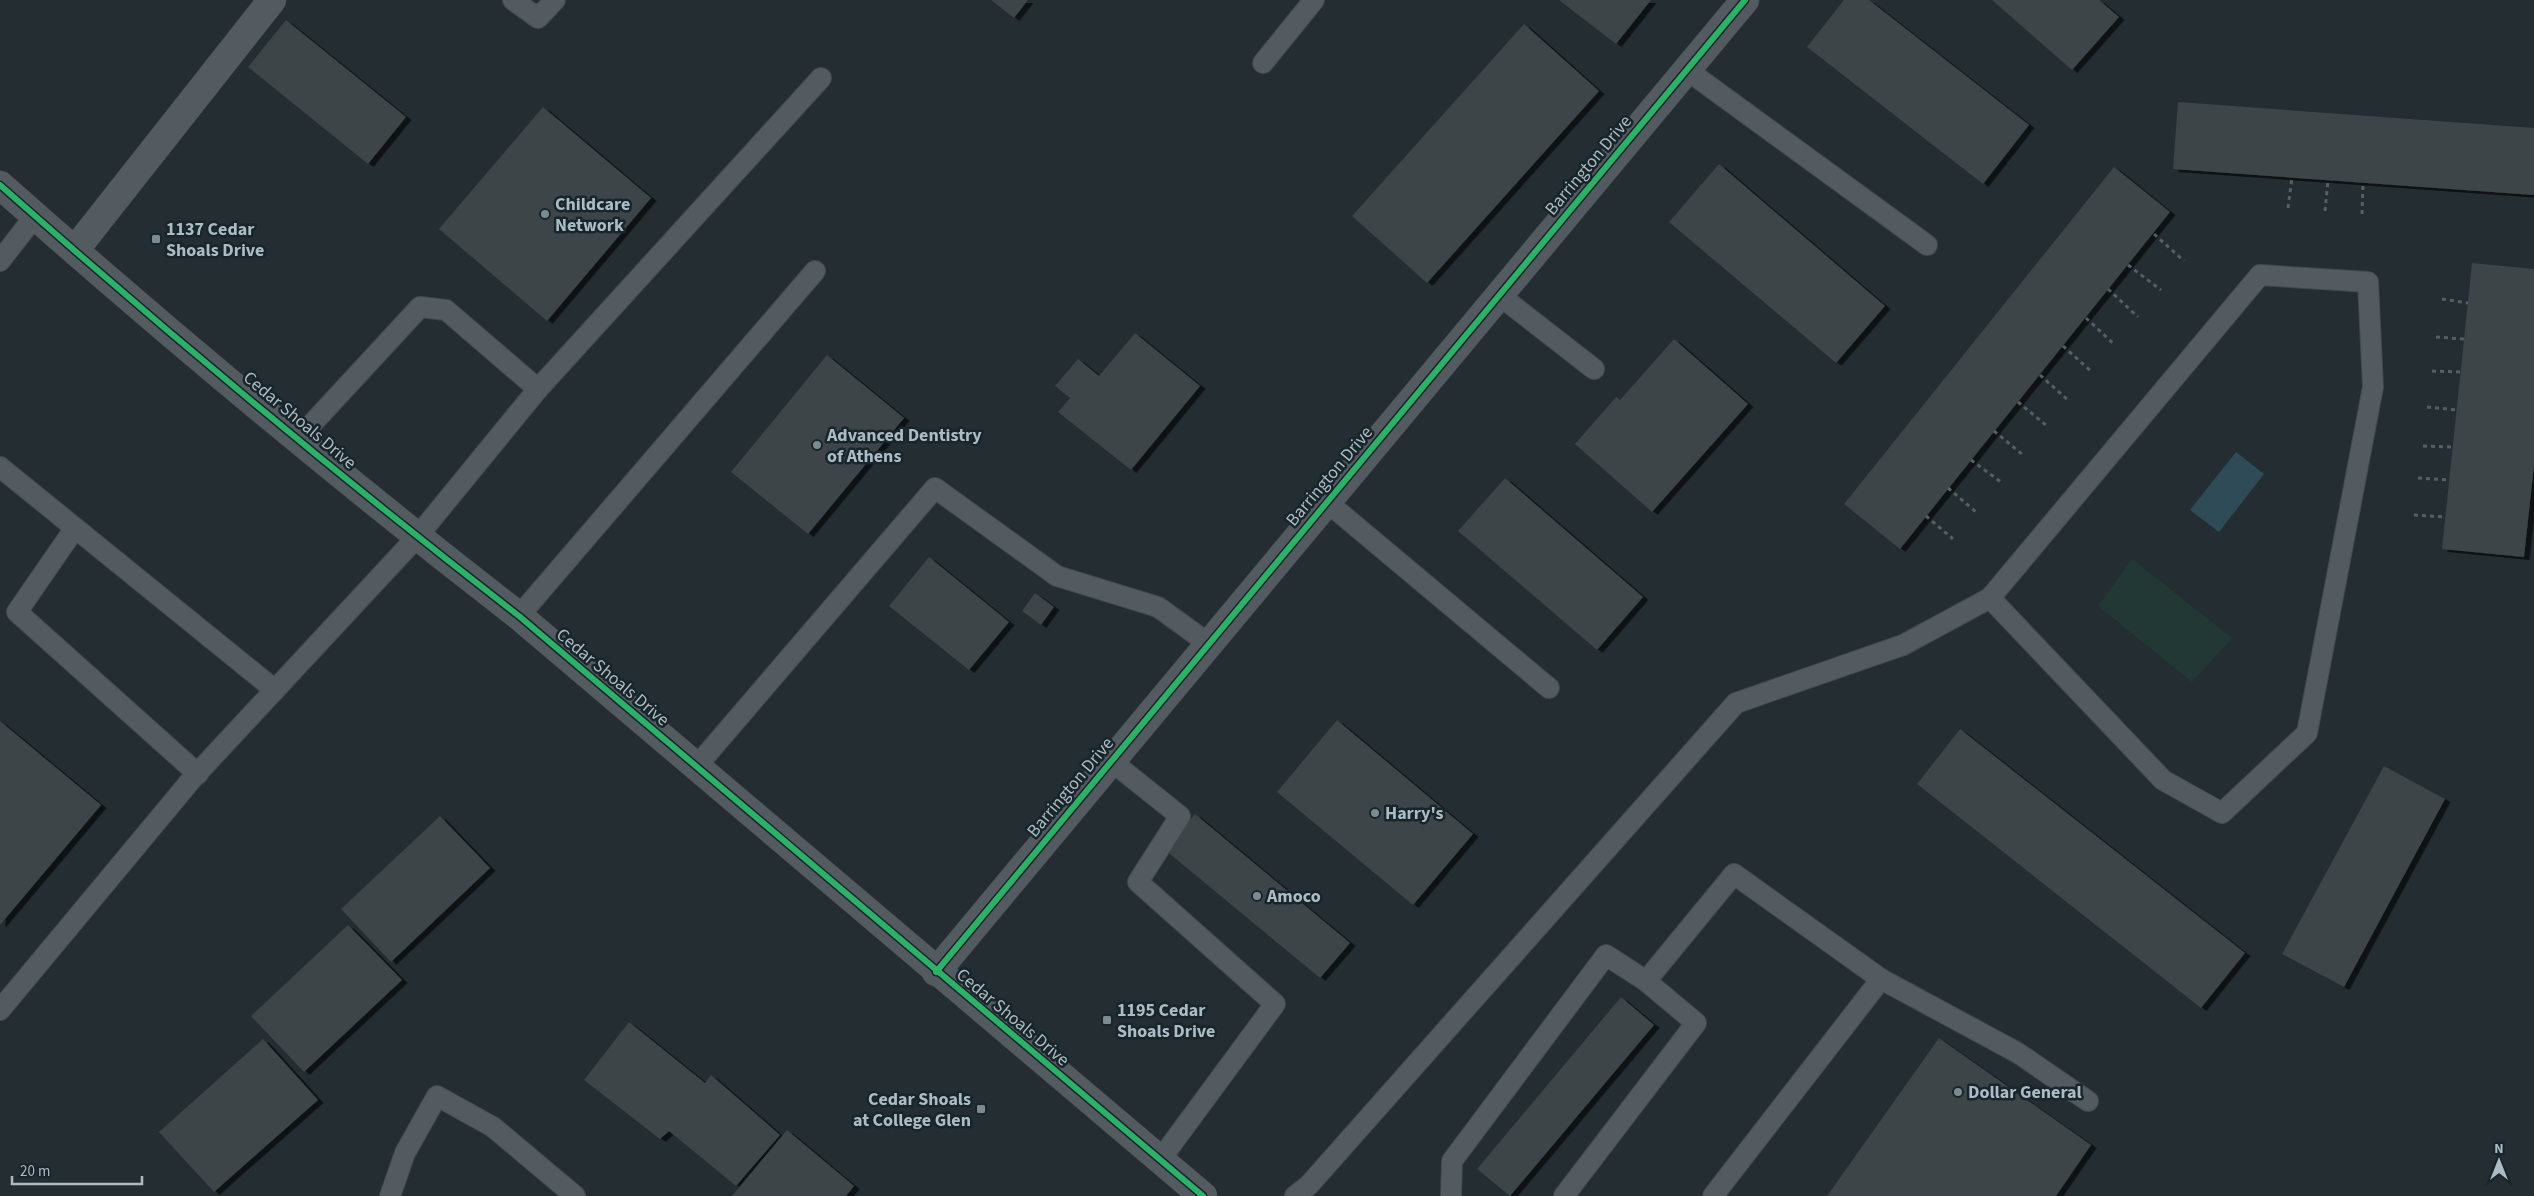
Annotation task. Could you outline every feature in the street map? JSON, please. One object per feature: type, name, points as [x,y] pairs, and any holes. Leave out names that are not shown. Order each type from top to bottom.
[{"type":"street","points":[[75,250],[272,0]]},
{"type":"street","name":"Barrington Drive","points":[[936,972],[1745,0]]},
{"type":"street","name":"Cedar Shoals Drive","points":[[0,185],[298,439],[417,537],[518,616],[936,972],[1203,1196]]},
{"type":"lane","points":[[513,0],[538,18],[555,0]]},
{"type":"lane","points":[[1263,63],[1314,0]]},
{"type":"lane","points":[[1687,70],[1927,245]]},
{"type":"lane","points":[[0,1010],[198,774],[417,537],[538,389],[821,78]]},
{"type":"lane","points":[[0,261],[35,216]]},
{"type":"lane","points":[[518,616],[815,272]]},
{"type":"lane","points":[[1295,1196],[1309,1185],[1736,703],[1903,646],[1990,598],[2260,275],[2368,282],[2372,387],[2307,733],[2222,813],[2163,780],[1990,598]]},
{"type":"lane","points":[[1499,295],[1594,369]]},
{"type":"lane","points":[[298,439],[420,307],[446,310],[538,389]]},
{"type":"lane","points":[[0,467],[275,690]]},
{"type":"lane","points":[[696,767],[935,488],[1056,576],[1158,607],[1208,644]]},
{"type":"lane","points":[[1327,502],[1549,688]]},
{"type":"lane","points":[[75,528],[17,612],[198,774]]},
{"type":"lane","points":[[1111,760],[1180,816],[1138,882],[1275,1004],[1160,1160]]},
{"type":"lane","points":[[1646,981],[1734,874],[1881,979],[2018,1053],[2088,1101]]},
{"type":"lane","points":[[1451,1196],[1452,1161],[1606,955],[1646,981],[1696,1023],[1564,1196]]},
{"type":"lane","points":[[1713,1196],[1881,979]]},
{"type":"lane","points":[[390,1196],[405,1153],[437,1096],[493,1127],[575,1196]]},
{"type":"path","points":[[2288,208],[2292,177]]},
{"type":"path","points":[[2325,211],[2328,180]]},
{"type":"path","points":[[2362,214],[2363,183]]},
{"type":"path","points":[[2154,234],[2184,261]]},
{"type":"path","points":[[2128,265],[2161,290]]},
{"type":"path","points":[[2108,289],[2138,317]]},
{"type":"path","points":[[2442,299],[2468,302]]},
{"type":"path","points":[[2086,318],[2115,345]]},
{"type":"path","points":[[2436,337],[2464,339]]},
{"type":"path","points":[[2063,346],[2092,372]]},
{"type":"path","points":[[2432,371],[2460,372]]},
{"type":"path","points":[[2040,375],[2068,401]]},
{"type":"path","points":[[2018,402],[2047,426]]},
{"type":"path","points":[[2427,407],[2457,410]]},
{"type":"path","points":[[1994,431],[2023,455]]},
{"type":"path","points":[[2422,446],[2453,446]]},
{"type":"path","points":[[1971,460],[2001,482]]},
{"type":"path","points":[[2418,478],[2450,480]]},
{"type":"path","points":[[1948,488],[1976,512]]},
{"type":"path","points":[[2414,515],[2446,518]]},
{"type":"path","points":[[1926,516],[1953,539]]},
{"type":"green space","points":[[2132,559],[2232,638],[2192,682],[2098,606]]},
{"type":"water","points":[[2236,452],[2264,474],[2219,532],[2190,510]]},
{"type":"building","points":[[991,0],[1028,0],[1014,18]]},
{"type":"building","points":[[1559,0],[1651,0],[1616,44]]},
{"type":"building","points":[[1844,0],[1869,0],[2029,125],[1983,184],[1807,47]]},
{"type":"building","points":[[1992,0],[2099,0],[2119,17],[2072,70]]},
{"type":"building","points":[[286,20],[406,117],[368,164],[248,67]]},
{"type":"building","points":[[1524,24],[1599,91],[1427,283],[1352,216]]},
{"type":"building","points":[[2178,102],[2534,128],[2534,195],[2173,169]]},
{"type":"building","name":"Childcare Network","points":[[543,107],[651,198],[547,321],[439,229]]},
{"type":"building","points":[[1719,164],[1885,306],[1836,363],[1669,222]]},
{"type":"building","points":[[2114,167],[2170,212],[1900,549],[1844,504]]},
{"type":"building","points":[[2472,263],[2534,269],[2534,465],[2524,557],[2442,549]]},
{"type":"building","points":[[1135,333],[1200,386],[1131,470],[1058,412],[1070,398],[1055,386],[1078,359],[1099,376]]},
{"type":"building","points":[[1674,339],[1748,404],[1652,512],[1575,444],[1616,397],[1620,400]]},
{"type":"building","name":"Advanced Dentistry of Athens","points":[[827,355],[904,418],[808,534],[731,472]]},
{"type":"building","points":[[1505,478],[1643,597],[1597,650],[1458,531]]},
{"type":"building","points":[[929,557],[1009,622],[969,670],[889,606]]},
{"type":"building","points":[[1035,593],[1054,607],[1041,625],[1022,611]]},
{"type":"building","name":"Harry's","points":[[1337,720],[1473,834],[1413,905],[1277,792]]},
{"type":"building","points":[[0,721],[101,805],[0,925]]},
{"type":"building","points":[[1960,729],[2245,953],[2201,1008],[1917,784]]},
{"type":"building","points":[[2384,766],[2445,799],[2344,987],[2282,954]]},
{"type":"building","name":"Amoco","points":[[1195,814],[1350,943],[1320,978],[1165,850]]},
{"type":"building","points":[[440,816],[490,868],[391,962],[341,909]]},
{"type":"building","points":[[348,925],[402,980],[304,1072],[251,1016]]},
{"type":"building","points":[[1621,997],[1654,1025],[1510,1196],[1477,1169]]},
{"type":"building","points":[[629,1022],[705,1083],[711,1075],[780,1135],[736,1186],[669,1131],[660,1139],[584,1080]]},
{"type":"building","name":"Dollar General","points":[[1939,1038],[2091,1145],[2056,1196],[1827,1196]]},
{"type":"building","points":[[263,1039],[318,1100],[214,1192],[159,1132]]},
{"type":"building","points":[[787,1130],[854,1186],[846,1196],[732,1196]]},
{"type":"cycle path","points":[[936,972],[1745,0]]},
{"type":"cycle path","points":[[0,185],[256,405],[519,616],[1203,1196]]},
{"type":"place","name":"Childcare Network","points":[[545,214]]},
{"type":"place","name":"1137 Cedar Shoals Drive","points":[[156,239]]},
{"type":"place","name":"Advanced Dentistry of Athens","points":[[817,445]]},
{"type":"place","name":"Harry's","points":[[1375,813]]},
{"type":"place","name":"Amoco","points":[[1257,896]]},
{"type":"place","name":"1195 Cedar Shoals Drive","points":[[1107,1020]]},
{"type":"place","name":"Dollar General","points":[[1958,1092]]},
{"type":"place","name":"Cedar Shoals at College Glen","points":[[981,1109]]}]
